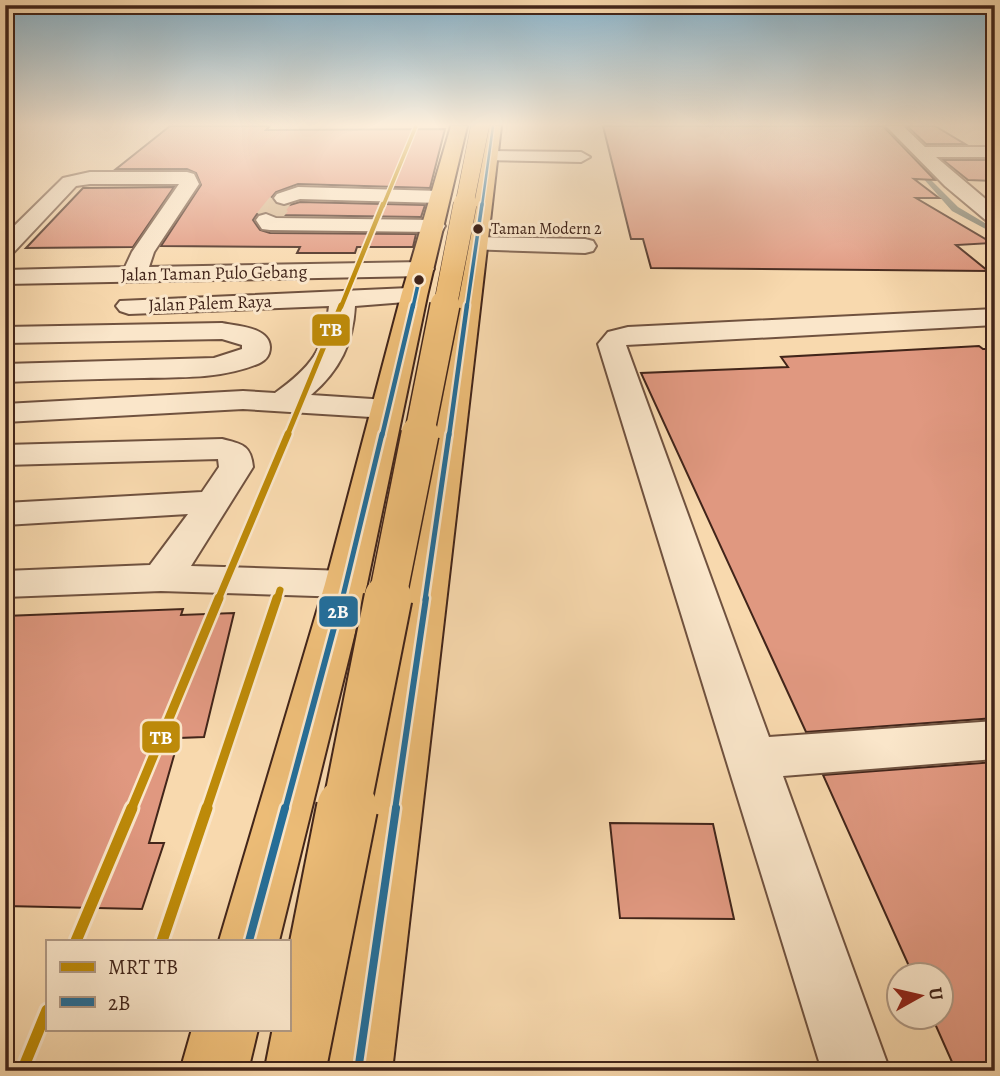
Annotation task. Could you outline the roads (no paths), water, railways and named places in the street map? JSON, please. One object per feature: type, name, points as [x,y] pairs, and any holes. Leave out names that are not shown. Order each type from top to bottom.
[{"type":"highway","points":[[249,940],[346,584],[415,293],[446,176]]},
{"type":"highway","points":[[295,1071],[479,176]]},
{"type":"highway","points":[[358,1071],[483,176]]},
{"type":"highway","points":[[415,293],[465,315]]},
{"type":"highway","points":[[369,483],[440,486]]},
{"type":"highway","points":[[214,1071],[225,1030]]},
{"type":"street","points":[[944,176],[991,212]]},
{"type":"street","points":[[5,251],[70,182],[90,178],[187,178],[189,184],[143,252],[134,275]]},
{"type":"street","points":[[952,182],[984,183]]},
{"type":"street","points":[[284,198],[298,193],[437,211]]},
{"type":"street","points":[[266,220],[266,223],[270,224],[437,211]]},
{"type":"street","points":[[475,244],[585,246]]},
{"type":"street","points":[[5,251],[143,252]]},
{"type":"street","name":"Jalan Taman Pulo Gebang","points":[[5,277],[134,275],[415,293]]},
{"type":"street","name":"Jalan Palem Raya","points":[[110,306],[415,293]]},
{"type":"street","points":[[282,402],[316,379],[327,365],[340,330],[343,297]]},
{"type":"street","points":[[856,1071],[612,344],[618,338],[628,335],[995,317]]},
{"type":"street","points":[[5,335],[222,331],[244,335],[256,341],[256,353],[245,359],[214,367],[8,375]]},
{"type":"street","points":[[8,375],[45,334]]},
{"type":"street","points":[[5,412],[185,402],[282,402],[387,409]]},
{"type":"street","points":[[11,464],[48,410]]},
{"type":"street","points":[[11,464],[222,449],[234,453],[236,467],[212,502],[186,549],[161,578]]},
{"type":"street","points":[[5,514],[212,502]]},
{"type":"street","points":[[5,584],[161,578],[346,584]]},
{"type":"street","points":[[751,758],[995,740]]},
{"type":"waterway","points":[[925,176],[955,209],[995,232]]},
{"type":"tunnel","points":[[278,206],[284,198]]},
{"type":"tunnel","points":[[266,220],[279,204]]},
{"type":"metro line","name":"TB","points":[[76,940],[395,176]]},
{"type":"metro line","name":"TB","points":[[162,940],[280,590]]},
{"type":"metro line","name":"TB","points":[[22,1071],[46,1012]]},
{"type":"place","name":"Taman Modern 2","points":[[478,229]]}]
